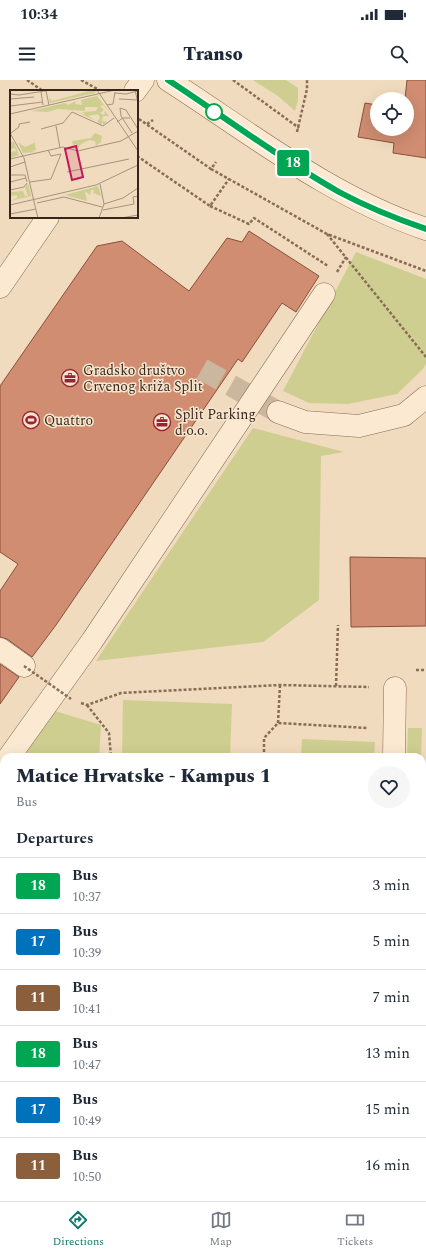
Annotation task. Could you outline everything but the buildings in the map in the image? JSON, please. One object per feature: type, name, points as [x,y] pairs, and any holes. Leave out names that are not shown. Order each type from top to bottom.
[{"type":"street","points":[[136,90],[143,80]]},
{"type":"street","points":[[168,80],[288,160],[340,192],[400,221],[426,229]]},
{"type":"street","points":[[0,287],[47,218]]},
{"type":"street","points":[[12,753],[92,641],[324,294]]},
{"type":"street","points":[[278,412],[306,422],[358,426],[404,415],[426,396]]},
{"type":"street","points":[[0,649],[24,666]]},
{"type":"street","points":[[394,753],[395,688]]},
{"type":"path","points":[[27,80],[42,90]]},
{"type":"path","points":[[81,80],[99,90]]},
{"type":"path","points":[[234,80],[299,128],[307,89],[307,80]]},
{"type":"path","points":[[138,118],[211,169],[327,234],[426,271]]},
{"type":"path","points":[[147,124],[154,120]]},
{"type":"path","points":[[138,157],[210,206],[249,224],[254,218],[330,268]]},
{"type":"path","points":[[211,169],[216,162]]},
{"type":"path","points":[[210,206],[229,179]]},
{"type":"path","points":[[327,234],[426,356]]},
{"type":"path","points":[[336,686],[338,625]]},
{"type":"path","points":[[24,666],[71,699],[87,705],[109,733],[111,753]]},
{"type":"path","points":[[264,753],[264,738],[278,723],[280,684]]},
{"type":"path","points":[[87,705],[121,694],[280,684],[395,688]]},
{"type":"path","points":[[278,723],[395,729]]},
{"type":"green space","points":[[253,80],[286,80],[298,88],[298,100],[295,111],[278,96]]},
{"type":"green space","points":[[356,252],[426,279],[426,364],[423,369],[397,394],[348,404],[309,403],[283,391]]},
{"type":"green space","points":[[253,428],[344,452],[321,456],[319,600],[263,642],[96,661]]},
{"type":"green space","points":[[123,700],[232,704],[230,753],[122,753]]},
{"type":"green space","points":[[55,711],[101,725],[99,753],[25,753]]},
{"type":"green space","points":[[408,728],[422,728],[421,753],[407,753]]},
{"type":"green space","points":[[302,739],[375,742],[374,753],[301,753]]},
{"type":"tunnel","points":[[202,369],[278,412]]},
{"type":"bus line","name":"18","points":[[168,80],[214,112],[340,192],[400,221],[426,229]]},
{"type":"place","name":"Gradsko društvo Crvenog križa Split","points":[[70,378]]},
{"type":"place","name":"Quattro","points":[[31,420]]},
{"type":"place","name":"Split Parking d.o.o.","points":[[162,422]]}]
